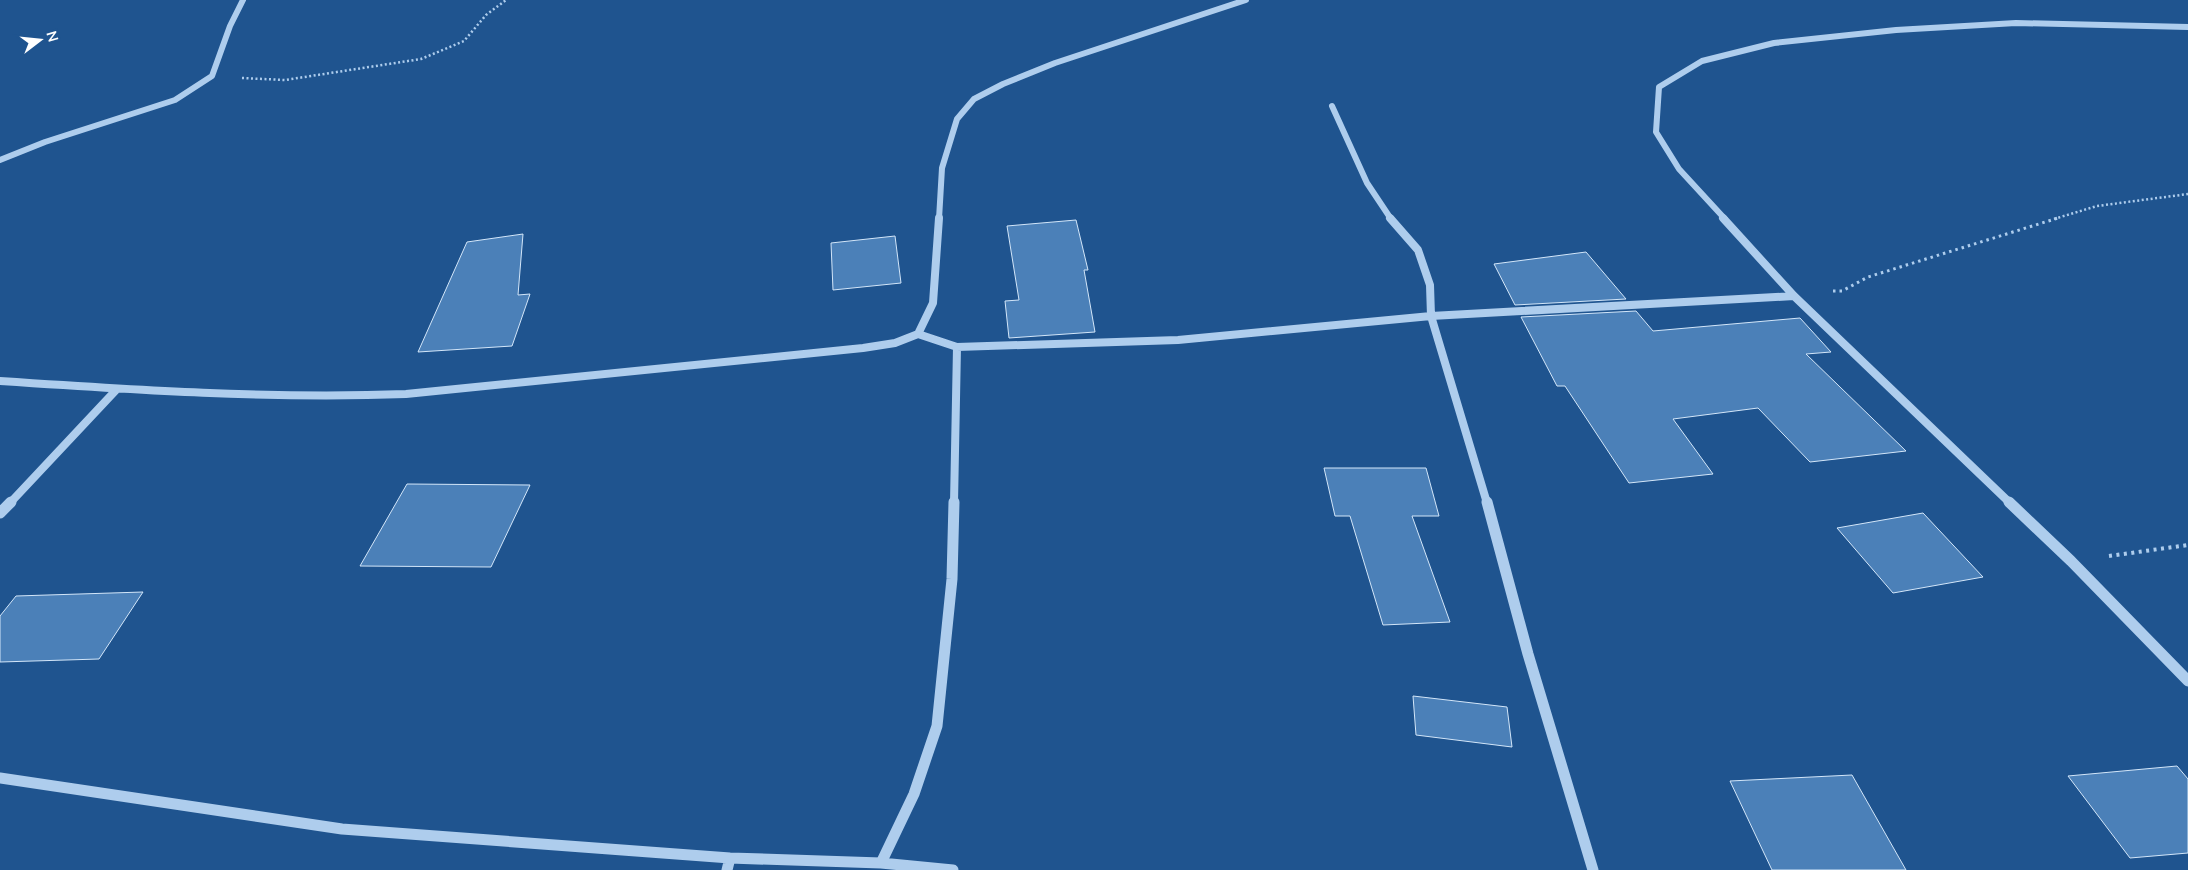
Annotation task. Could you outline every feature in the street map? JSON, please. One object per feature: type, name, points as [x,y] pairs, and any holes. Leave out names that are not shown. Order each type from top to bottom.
[{"type":"street","points":[[0,160],[45,142],[175,100],[212,76],[230,26],[243,0]]},
{"type":"street","points":[[918,334],[933,303],[942,168],[957,119],[974,99],[1004,84],[1056,63],[1246,0]]},
{"type":"street","points":[[2188,27],[2016,23],[1896,30],[1774,43],[1702,60],[1659,87],[1656,132],[1679,169],[1794,296],[2071,561],[2188,681]]},
{"type":"street","points":[[1332,106],[1367,183],[1388,216],[1418,250],[1430,285],[1431,316],[1483,488],[1528,654],[1593,870]]},
{"type":"street","points":[[0,381],[117,389],[289,395],[406,394],[864,348],[895,342],[918,334],[957,347],[1178,340],[1431,316],[1794,296]]},
{"type":"street","points":[[881,863],[914,794],[937,726],[952,579],[957,347]]},
{"type":"street","points":[[0,513],[117,389]]},
{"type":"street","points":[[0,778],[342,829],[728,864],[881,863],[953,870]]},
{"type":"path","points":[[212,76],[286,80],[421,59],[464,41],[486,15],[506,0]]},
{"type":"path","points":[[1794,296],[1842,290],[1868,277],[2097,206],[2188,194]]},
{"type":"path","points":[[2071,561],[2188,545]]},
{"type":"building","points":[[1076,220],[1088,270],[1084,270],[1095,332],[1009,338],[1005,301],[1019,300],[1007,226]]},
{"type":"building","points":[[523,234],[518,295],[530,294],[512,346],[418,352],[467,242]]},
{"type":"building","points":[[895,236],[901,283],[833,290],[831,243]]},
{"type":"building","points":[[1586,252],[1626,299],[1515,305],[1494,264]]},
{"type":"building","points":[[1636,311],[1653,331],[1800,318],[1831,352],[1806,354],[1906,451],[1810,462],[1758,408],[1673,419],[1713,474],[1629,483],[1565,386],[1557,386],[1521,317]]},
{"type":"building","points":[[1324,468],[1426,468],[1439,516],[1412,516],[1450,622],[1383,625],[1350,516],[1335,516]]},
{"type":"building","points":[[407,484],[530,485],[491,567],[360,566]]},
{"type":"building","points":[[1923,513],[1983,577],[1893,593],[1837,528]]},
{"type":"building","points":[[143,592],[99,659],[0,662],[0,616],[16,596]]},
{"type":"building","points":[[1413,696],[1507,707],[1512,747],[1416,735]]},
{"type":"building","points":[[2177,766],[2188,779],[2188,853],[2130,858],[2068,776]]},
{"type":"building","points":[[1852,775],[1906,870],[1772,870],[1730,781]]}]
